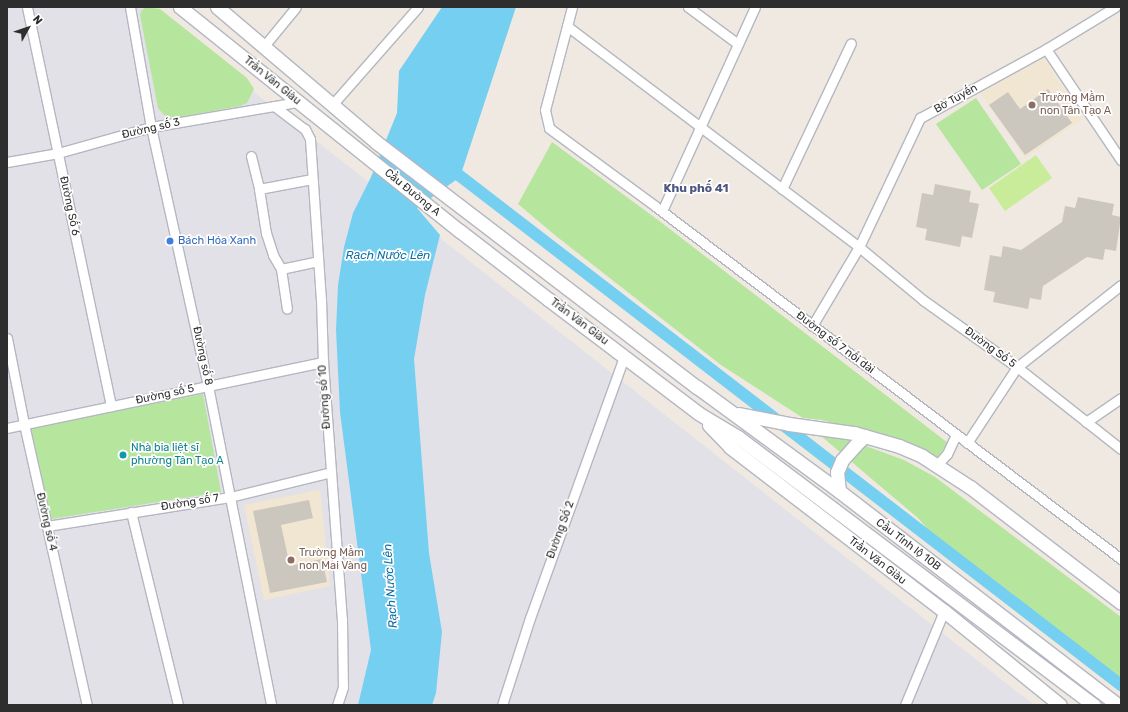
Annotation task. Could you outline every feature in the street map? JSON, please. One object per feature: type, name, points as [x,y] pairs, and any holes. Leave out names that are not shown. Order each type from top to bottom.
[{"type":"main road","name":"Trần Văn Giàu","points":[[180,7],[364,155]]},
{"type":"main road","name":"Trần Văn Giàu","points":[[217,7],[376,142]]},
{"type":"main road","name":"Cầu Đường A","points":[[376,142],[470,215]]},
{"type":"main road","name":"Cầu Đường A","points":[[364,155],[460,231]]},
{"type":"main road","name":"Trần Văn Giàu","points":[[470,215],[697,387]]},
{"type":"main road","name":"Trần Văn Giàu","points":[[460,231],[698,413],[717,424]]},
{"type":"main road","name":"Cầu Tỉnh lộ 10B","points":[[697,387],[839,491],[1118,705]]},
{"type":"main road","name":"Trần Văn Giàu","points":[[698,413],[730,447],[944,612],[1060,705]]},
{"type":"main road","points":[[735,414],[859,437],[905,449],[937,465],[970,487],[1121,603]]},
{"type":"main road","name":"Cầu Tỉnh lộ 10B","points":[[717,424],[738,437],[1094,705]]},
{"type":"main road","points":[[839,491],[837,472],[842,460],[859,437]]},
{"type":"street","name":"Đường Số 6","points":[[27,7],[111,406]]},
{"type":"street","name":"Đường số 8","points":[[130,7],[151,127],[208,386],[271,705]]},
{"type":"street","points":[[264,46],[296,7]]},
{"type":"street","points":[[332,105],[418,7]]},
{"type":"street","points":[[567,26],[572,7]]},
{"type":"street","points":[[688,7],[738,44]]},
{"type":"street","points":[[662,211],[755,7]]},
{"type":"street","points":[[1116,7],[1121,12]]},
{"type":"street","name":"Bờ Tuyến","points":[[812,326],[859,247],[920,118],[1046,49],[1116,7]]},
{"type":"street","name":"Đường Số 5","points":[[567,26],[859,247],[923,300],[1017,367],[1121,449]]},
{"type":"street","name":"Đường số 7 nối dài","points":[[567,26],[545,110],[549,128],[662,211],[1121,559]]},
{"type":"street","points":[[782,189],[851,43]]},
{"type":"street","points":[[1046,49],[1121,160]]},
{"type":"street","name":"Đường số 3","points":[[7,162],[58,153],[151,127],[297,102]]},
{"type":"street","name":"Đường số 10","points":[[274,106],[304,128],[310,139],[323,362],[342,619],[343,688],[337,705]]},
{"type":"street","points":[[251,156],[260,189],[266,232],[273,255],[281,268],[287,309]]},
{"type":"street","points":[[260,189],[312,179]]},
{"type":"street","points":[[281,268],[318,261]]},
{"type":"street","points":[[967,443],[1017,367],[1121,285]]},
{"type":"street","name":"Đường số 4","points":[[7,338],[24,424],[87,705]]},
{"type":"street","name":"Đường Số 2","points":[[502,705],[530,618],[624,357]]},
{"type":"street","name":"Đường số 5","points":[[7,428],[323,362]]},
{"type":"street","points":[[1086,422],[1121,398]]},
{"type":"street","points":[[937,465],[946,454],[956,435]]},
{"type":"street","name":"Đường số 7","points":[[47,526],[230,497],[331,472]]},
{"type":"street","points":[[131,512],[178,705]]},
{"type":"street","points":[[905,705],[944,612]]},
{"type":"shaded area","points":[[7,7],[146,7],[1034,705],[7,705]]},
{"type":"shaded area","name":"Trường Mầm non Tân Tạo A","points":[[1044,58],[1083,119],[1025,158],[980,92]]},
{"type":"shaded area","name":"Trường Mầm non Mai Vàng","points":[[320,490],[330,586],[264,600],[244,505]]},
{"type":"green space","points":[[146,7],[160,9],[247,78],[254,89],[247,103],[240,106],[176,118],[164,115],[158,108],[140,15],[141,11]]},
{"type":"green space","points":[[976,98],[1021,164],[982,190],[936,124]]},
{"type":"green space","points":[[552,142],[658,220],[948,443],[936,459],[896,440],[822,420],[803,418],[721,365],[556,236],[518,204]]},
{"type":"green space","points":[[1036,155],[1052,178],[1005,211],[989,188]]},
{"type":"green space","points":[[203,394],[221,492],[51,519],[31,428]]},
{"type":"green space","points":[[836,435],[904,460],[935,477],[1121,617],[1121,679],[930,532],[918,518],[821,436]]},
{"type":"water","name":"Rạch Nước Lên","points":[[442,7],[516,7],[460,177],[417,208],[440,235],[425,295],[414,359],[429,553],[442,632],[436,693],[432,705],[358,705],[371,650],[340,412],[336,330],[338,285],[344,247],[353,213],[371,177],[397,113],[399,71]]},
{"type":"building","points":[[1048,89],[1072,123],[1025,155],[989,105],[1008,92],[1020,109]]},
{"type":"building","points":[[935,184],[971,191],[969,202],[979,204],[972,238],[962,236],[960,247],[925,240],[927,229],[916,227],[922,193],[933,195]]},
{"type":"building","points":[[1078,197],[1114,204],[1112,215],[1121,217],[1116,251],[1105,249],[1103,260],[1087,257],[1043,286],[1041,300],[1030,298],[1028,309],[993,302],[995,292],[984,290],[990,255],[1001,257],[1003,246],[1021,250],[1062,222],[1065,206],[1075,208]]},
{"type":"building","points":[[309,500],[313,518],[281,525],[290,566],[322,559],[327,582],[270,593],[253,511]]},
{"type":"waterway","points":[[447,166],[1121,685]]},
{"type":"place","name":"Trường Mầm non Tân Tạo A","points":[[1032,105]]},
{"type":"place","name":"Bách Hóa Xanh","points":[[170,241]]},
{"type":"place","name":"Nhà bia liệt sĩ phường Tân Tạo A","points":[[123,455]]},
{"type":"place","name":"Trường Mầm non Mai Vàng","points":[[291,560]]},
{"type":"district","name":"Khu phố 41","points":[[696,189]]}]
